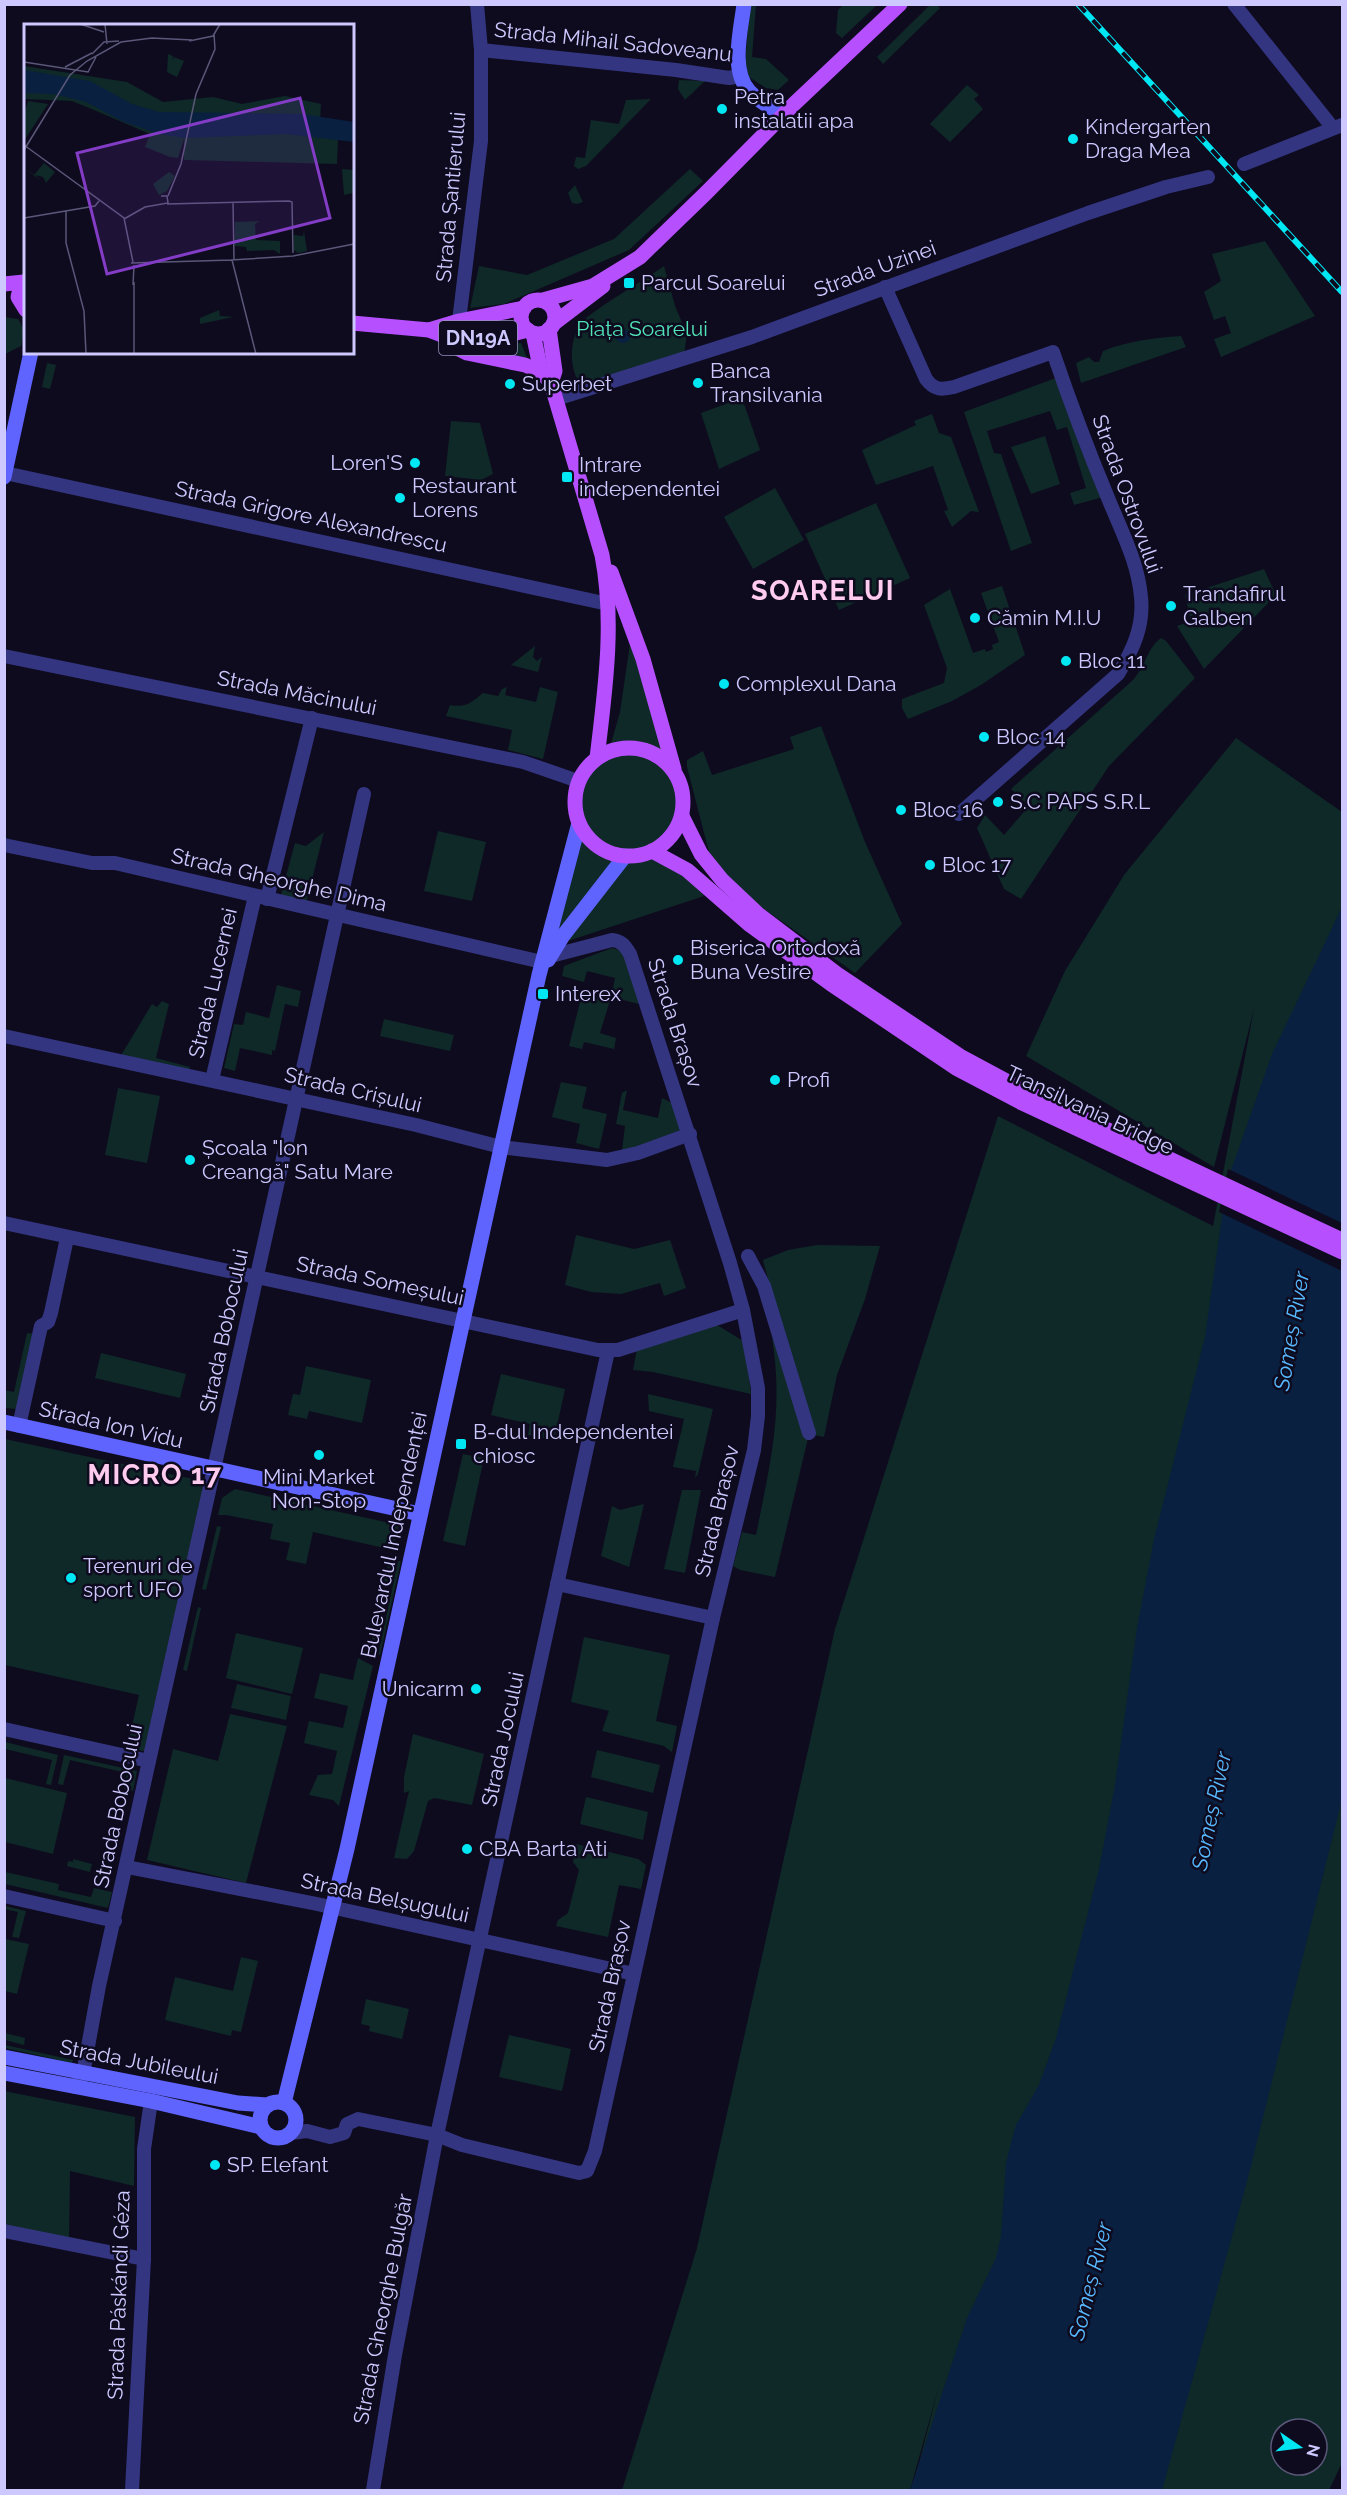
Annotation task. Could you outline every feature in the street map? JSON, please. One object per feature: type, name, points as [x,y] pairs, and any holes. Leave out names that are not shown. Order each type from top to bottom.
[{"type":"main road","points":[[597,758],[604,691],[608,604],[602,555],[556,399],[530,332],[521,320],[524,308],[532,301],[593,286],[640,256],[900,4]]},
{"type":"main road","points":[[530,332],[544,332],[580,305],[620,270]]},
{"type":"main road","points":[[4,284],[24,282]]},
{"type":"main road","points":[[24,284],[19,291],[24,309]]},
{"type":"main road","points":[[4,298],[24,309]]},
{"type":"main road","points":[[543,300],[554,310],[551,327],[555,371],[546,377]]},
{"type":"main road","name":"DN19A","points":[[429,330],[459,321],[524,308]]},
{"type":"main road","name":"DN19A","points":[[354,324],[429,330],[447,337],[490,337],[530,332]]},
{"type":"main road","points":[[447,337],[455,347],[467,353],[525,365],[546,377]]},
{"type":"main road","points":[[579,823],[588,837],[601,848],[624,856],[639,855],[652,851],[671,837],[682,816],[683,793],[643,659],[588,510]]},
{"type":"main road","points":[[578,781],[589,764],[622,747],[643,749],[661,758],[675,772]]},
{"type":"main road","name":"Bulevardul Independenței","points":[[578,781],[575,807],[579,823]]},
{"type":"main road","points":[[682,816],[693,842],[722,880],[834,979]]},
{"type":"main road","points":[[652,851],[687,870],[750,925],[834,979]]},
{"type":"main road","name":"Transilvania Bridge","points":[[834,979],[960,1056],[1027,1092],[1342,1240]]},
{"type":"main road","name":"Transilvania Bridge","points":[[834,979],[956,1068],[1022,1104],[1342,1252]]},
{"type":"street","name":"Strada Șantierului","points":[[459,321],[481,141],[481,50],[477,4]]},
{"type":"street","points":[[744,4],[739,52],[740,76],[749,91],[783,116]]},
{"type":"street","points":[[1234,4],[1338,126],[1244,164]]},
{"type":"street","name":"Strada Mihail Sadoveanu","points":[[481,50],[676,70],[729,78],[740,76]]},
{"type":"street","name":"Strada Uzinei","points":[[556,399],[752,337],[1088,213],[1166,187],[1208,177]]},
{"type":"street","name":"Strada Ostrovului","points":[[885,287],[926,379],[935,388],[943,390],[954,387],[1053,352],[1066,392],[1135,565],[1141,598],[1140,628],[1133,650],[1118,674],[959,814]]},
{"type":"street","points":[[5,475],[28,357]]},
{"type":"street","name":"Strada Grigore Alexandrescu","points":[[5,475],[608,604]]},
{"type":"street","name":"Strada Măcinului","points":[[4,656],[523,762],[578,781]]},
{"type":"street","name":"Strada Lucernei","points":[[212,1080],[312,718]]},
{"type":"street","name":"Strada Bobocului","points":[[79,2080],[364,794]]},
{"type":"street","name":"Bulevardul Independenței","points":[[284,2103],[334,1907],[501,1147],[579,823]]},
{"type":"street","name":"Strada Gheorghe Dima","points":[[4,845],[92,863],[115,863],[544,964]]},
{"type":"street","name":"Bulevardul Independenței","points":[[544,964],[624,856]]},
{"type":"street","name":"Strada Brașov","points":[[437,2135],[485,2151],[579,2172],[587,2170],[595,2151],[713,1618],[754,1450],[758,1416],[758,1388],[743,1310],[690,1134],[625,945],[619,940],[612,940],[544,964]]},
{"type":"street","name":"Strada Crișului","points":[[4,1036],[296,1098],[501,1147],[607,1160],[638,1153],[690,1134]]},
{"type":"street","name":"Strada Someșului","points":[[4,1223],[608,1351],[632,1346],[743,1310]]},
{"type":"street","points":[[12,1424],[41,1326],[48,1322],[51,1313],[67,1238]]},
{"type":"street","points":[[748,1256],[764,1286],[809,1433]]},
{"type":"street","name":"Strada Jocului","points":[[437,2135],[608,1351]]},
{"type":"street","name":"Strada Ion Vidu","points":[[12,1424],[420,1514]]},
{"type":"street","points":[[558,1584],[713,1618]]},
{"type":"street","points":[[4,1729],[149,1761]]},
{"type":"street","name":"Strada Belșugului","points":[[127,1867],[334,1907],[634,1974]]},
{"type":"street","points":[[4,1896],[115,1921]]},
{"type":"street","name":"Strada Jubileului","points":[[4,2057],[151,2101],[261,2127]]},
{"type":"street","name":"Strada Jubileului","points":[[4,2073],[79,2080],[238,2103],[267,2105]]},
{"type":"street","name":"Strada Páskándi Géza","points":[[132,2490],[144,2259],[144,2149],[151,2101]]},
{"type":"street","points":[[298,2129],[294,2110],[284,2103],[267,2105],[260,2115],[264,2132],[280,2139],[298,2129],[330,2138],[344,2133],[347,2124],[358,2119],[437,2135]]},
{"type":"street","name":"Strada Gheorghe Bulgăr","points":[[373,2490],[394,2355],[437,2135]]},
{"type":"street","points":[[4,2231],[144,2259]]},
{"type":"green space","points":[[750,5],[756,5],[752,57],[766,59],[789,80],[778,90],[766,88],[749,77],[745,63]]},
{"type":"green space","points":[[843,5],[877,5],[842,38],[836,33],[838,10]]},
{"type":"green space","points":[[930,5],[937,5],[940,8],[883,64],[877,57]]},
{"type":"green space","points":[[679,80],[705,81],[685,100],[678,89]]},
{"type":"green space","points":[[967,85],[979,95],[974,99],[983,109],[950,142],[930,124]]},
{"type":"green space","points":[[651,99],[586,166],[578,169],[574,166],[576,157],[585,158],[591,120],[619,124],[626,100]]},
{"type":"green space","points":[[690,169],[703,181],[629,250],[504,304],[470,308],[479,266],[527,275],[614,239]]},
{"type":"green space","points":[[575,185],[583,202],[577,204],[572,203],[568,193]]},
{"type":"green space","points":[[1265,241],[1315,316],[1221,357],[1214,339],[1231,333],[1225,316],[1214,320],[1204,292],[1221,281],[1212,254]]},
{"type":"green space","name":"Piața Soarelui","points":[[664,266],[675,306],[687,334],[684,355],[581,386],[574,371],[572,355],[576,331],[580,324]]},
{"type":"green space","points":[[4,317],[18,319],[23,332],[21,346],[5,354]]},
{"type":"green space","points":[[1181,336],[1186,347],[1081,383],[1076,363],[1089,357],[1094,362],[1099,362],[1103,351],[1122,345]]},
{"type":"green space","points":[[521,343],[529,363],[472,347]]},
{"type":"green space","points":[[47,363],[56,365],[50,389],[42,387]]},
{"type":"green space","points":[[1061,376],[1107,496],[1074,505],[1070,493],[1086,488],[1067,427],[1057,430],[1050,411],[987,431],[994,453],[1001,454],[1032,543],[1011,551],[964,412]]},
{"type":"green space","points":[[742,398],[760,450],[719,469],[701,413]]},
{"type":"green space","points":[[932,414],[939,433],[951,437],[979,512],[971,511],[952,527],[944,511],[948,510],[933,466],[876,485],[862,450],[916,425],[914,421]]},
{"type":"green space","points":[[451,421],[480,423],[493,474],[481,480],[445,476]]},
{"type":"green space","points":[[1045,436],[1060,484],[1031,494],[1011,447]]},
{"type":"green space","points":[[775,488],[804,540],[753,569],[724,517]]},
{"type":"green space","points":[[876,503],[910,578],[839,610],[805,534]]},
{"type":"green space","points":[[1264,569],[1276,595],[1204,669],[1177,626],[1191,621],[1185,595]]},
{"type":"green space","points":[[1002,586],[1025,655],[981,685],[952,701],[908,719],[902,708],[902,699],[944,683],[947,668],[924,605],[950,589],[973,653],[985,649],[986,652],[993,649],[992,645],[999,642],[981,593]]},
{"type":"green space","points":[[631,637],[665,758],[653,749],[639,745],[610,747],[620,712]]},
{"type":"green space","points":[[1161,638],[1166,641],[1195,678],[1109,766],[1021,899],[1004,889],[977,828],[985,815],[1004,835],[1029,806],[1011,789],[1133,680],[1156,642]]},
{"type":"green space","points":[[535,646],[533,657],[537,661],[542,657],[538,672],[511,665]]},
{"type":"green space","points":[[507,687],[505,695],[536,702],[540,687],[558,692],[543,759],[508,750],[512,730],[446,716],[450,705],[468,704],[483,693],[498,696],[502,689]]},
{"type":"green space","points":[[821,726],[865,842],[902,924],[855,973],[757,904],[730,879],[709,852],[687,767],[687,760],[703,751],[712,775],[794,749],[790,737]]},
{"type":"green space","points":[[1236,738],[1342,812],[1342,2463],[1329,2490],[912,2490],[939,2386],[910,2490],[622,2490],[697,2248],[835,1629],[998,1116],[1213,1226],[1254,1009],[1214,1167],[1026,1056],[1065,971],[1124,875]]},
{"type":"green space","points":[[629,748],[650,752],[667,764],[679,781],[683,802],[679,823],[667,840],[650,852],[629,856],[608,852],[591,840],[579,823],[575,802],[579,781],[591,764],[608,752]]},
{"type":"green space","points":[[580,829],[591,846],[607,854],[621,857],[547,957]]},
{"type":"green space","points":[[438,831],[486,842],[472,901],[424,891]]},
{"type":"green space","points":[[324,832],[306,903],[280,898],[295,843],[306,846]]},
{"type":"green space","points":[[651,857],[685,874],[704,896],[562,943],[630,859]]},
{"type":"green space","points":[[612,948],[624,951],[643,1005],[611,997],[615,978],[587,971],[584,982],[562,976],[564,966]]},
{"type":"green space","points":[[277,985],[301,991],[298,1007],[285,1004],[275,1051],[272,1050],[272,1055],[240,1048],[235,1071],[224,1068],[234,1024],[243,1025],[246,1012],[269,1018]]},
{"type":"green space","points":[[583,990],[611,997],[600,1033],[616,1038],[614,1049],[584,1042],[582,1049],[569,1046]]},
{"type":"green space","points":[[162,1001],[169,1004],[156,1058],[190,1067],[188,1075],[120,1057],[152,1004],[157,1007]]},
{"type":"green space","points":[[384,1019],[454,1035],[450,1051],[380,1036]]},
{"type":"green space","points":[[561,1082],[587,1087],[582,1108],[607,1114],[599,1149],[576,1143],[580,1124],[552,1117]]},
{"type":"green space","points":[[118,1088],[160,1096],[147,1163],[105,1155]]},
{"type":"green space","points":[[627,1090],[623,1110],[658,1118],[662,1098],[680,1107],[690,1134],[621,1158],[625,1126],[616,1124],[622,1093]]},
{"type":"green space","points":[[576,1235],[634,1249],[670,1240],[686,1288],[664,1296],[660,1283],[621,1294],[591,1292],[565,1285]]},
{"type":"green space","points":[[817,1245],[880,1246],[865,1299],[837,1375],[824,1437],[809,1434],[775,1577],[740,1570],[733,1566],[742,1532],[756,1535],[770,1461],[777,1390],[772,1338],[790,1374],[763,1260],[788,1250]]},
{"type":"green space","points":[[717,1325],[745,1342],[751,1394],[653,1372],[633,1370],[637,1349]]},
{"type":"green space","points":[[27,1333],[36,1334],[16,1409],[5,1408],[4,1390],[14,1392]]},
{"type":"green space","points":[[101,1353],[186,1374],[180,1398],[95,1378]]},
{"type":"green space","points":[[306,1366],[371,1380],[362,1423],[309,1411],[307,1419],[288,1415],[293,1394],[300,1395]]},
{"type":"green space","points":[[501,1374],[565,1389],[554,1440],[528,1435],[530,1424],[491,1415]]},
{"type":"green space","points":[[648,1394],[713,1409],[698,1474],[695,1478],[696,1471],[673,1467],[684,1419],[649,1411]]},
{"type":"green space","points":[[5,1439],[212,1483],[148,1752],[127,1748],[139,1695],[5,1665]]},
{"type":"green space","points":[[463,1454],[484,1458],[465,1546],[443,1541]]},
{"type":"green space","points":[[235,1489],[399,1525],[393,1550],[313,1532],[306,1564],[286,1560],[290,1543],[270,1539],[273,1524],[218,1515],[222,1498]]},
{"type":"green space","points":[[682,1490],[701,1490],[685,1573],[664,1569]]},
{"type":"green space","points":[[644,1504],[629,1567],[601,1556],[612,1506],[620,1510]]},
{"type":"green space","points":[[217,1526],[221,1527],[206,1590],[202,1589]]},
{"type":"green space","points":[[398,1561],[401,1561],[380,1655],[378,1655]]},
{"type":"green space","points":[[388,1564],[391,1564],[372,1653],[369,1652]]},
{"type":"green space","points":[[198,1607],[201,1608],[187,1671],[183,1670]]},
{"type":"green space","points":[[236,1633],[303,1648],[292,1694],[226,1678]]},
{"type":"green space","points":[[584,1637],[670,1655],[656,1721],[677,1726],[672,1752],[664,1746],[602,1731],[609,1711],[571,1702]]},
{"type":"green space","points":[[358,1658],[373,1666],[339,1806],[333,1800],[309,1795],[318,1775],[332,1774],[337,1751],[304,1743],[309,1721],[343,1728],[348,1706],[314,1698],[320,1673],[353,1680]]},
{"type":"green space","points":[[237,1684],[291,1696],[286,1720],[231,1708]]},
{"type":"green space","points":[[230,1714],[287,1726],[246,1883],[147,1860],[173,1749],[218,1761]]},
{"type":"green space","points":[[413,1734],[484,1754],[472,1805],[434,1798],[428,1801],[414,1851],[407,1859],[394,1858],[409,1791],[404,1793],[404,1777]]},
{"type":"green space","points":[[5,1742],[58,1755],[51,1785],[46,1784],[52,1760],[5,1749]]},
{"type":"green space","points":[[597,1750],[660,1765],[653,1793],[591,1777]]},
{"type":"green space","points":[[64,1755],[137,1771],[133,1791],[124,1789],[127,1773],[70,1760],[63,1785],[58,1784]]},
{"type":"green space","points":[[5,1778],[67,1793],[53,1854],[5,1842]]},
{"type":"green space","points":[[586,1797],[648,1812],[643,1840],[580,1824]]},
{"type":"green space","points":[[576,1844],[638,1859],[646,1865],[641,1889],[619,1885],[608,1937],[556,1926],[558,1920],[568,1913],[579,1870],[573,1862]]},
{"type":"green space","points":[[73,1859],[92,1864],[90,1872],[67,1866],[68,1861],[73,1862]]},
{"type":"green space","points":[[5,1872],[59,1884],[58,1890],[91,1897],[94,1888],[112,1892],[108,1908],[5,1884]]},
{"type":"green space","points":[[5,1906],[26,1911],[19,1938],[12,1937],[18,1912],[5,1909]]},
{"type":"green space","points":[[5,1939],[29,1944],[17,1994],[5,1991]]},
{"type":"green space","points":[[241,1957],[258,1961],[241,2032],[232,2030],[231,2036],[165,2020],[175,1977],[233,1991]]},
{"type":"green space","points":[[366,1999],[409,2009],[402,2039],[369,2031],[370,2026],[361,2024]]},
{"type":"green space","points":[[5,2033],[25,2038],[24,2045],[5,2040]]},
{"type":"green space","points":[[509,2035],[571,2049],[562,2091],[499,2077]]},
{"type":"green space","points":[[5,2045],[73,2060],[72,2063],[5,2048]]},
{"type":"green space","points":[[4,2091],[135,2117],[134,2186],[70,2171],[69,2240],[5,2227]]},
{"type":"water","points":[[623,329],[628,331],[630,336],[628,341],[623,343],[618,341],[616,336],[618,331]]},
{"type":"water","name":"Someș River","points":[[1342,907],[1342,1799],[1248,2178],[1162,2490],[910,2490],[967,2318],[996,2258],[1001,2236],[1006,2163],[1011,2143],[1016,2125],[1039,2085],[1056,2038],[1099,1869],[1115,1785],[1137,1628],[1154,1539],[1205,1337],[1227,1182],[1272,1054]]},
{"type":"pier","points":[[1228,1169],[1342,1223],[1342,1271],[1219,1212]]},
{"type":"railway","points":[[1078,4],[1342,292]]},
{"type":"place","name":"Petra instalatii apa","points":[[722,109]]},
{"type":"place","name":"Kindergarten Draga Mea","points":[[1073,139]]},
{"type":"place","name":"Parcul Soarelui","points":[[629,283]]},
{"type":"place","name":"Banca Transilvania","points":[[698,383]]},
{"type":"place","name":"Superbet","points":[[510,384]]},
{"type":"place","name":"Loren'S","points":[[415,463]]},
{"type":"place","name":"Intrare independentei","points":[[567,477]]},
{"type":"place","name":"Restaurant Lorens","points":[[400,498]]},
{"type":"place","name":"Trandafirul Galben","points":[[1171,606]]},
{"type":"place","name":"Cămin M.I.U","points":[[975,618]]},
{"type":"place","name":"Bloc 11","points":[[1066,661]]},
{"type":"place","name":"Complexul Dana","points":[[724,684]]},
{"type":"place","name":"Bloc 14","points":[[984,737]]},
{"type":"place","name":"S.C PAPS S.R.L","points":[[998,802]]},
{"type":"place","name":"Bloc 16","points":[[901,810]]},
{"type":"place","name":"Bloc 17","points":[[930,865]]},
{"type":"place","name":"Biserica Ortodoxă Buna Vestire","points":[[678,960]]},
{"type":"place","name":"Interex","points":[[543,994]]},
{"type":"place","name":"Profi","points":[[775,1080]]},
{"type":"place","name":"Școala \"Ion Creangă\" Satu Mare","points":[[190,1160]]},
{"type":"place","name":"B-dul Independentei chiosc","points":[[461,1444]]},
{"type":"place","name":"Mini Market Non-Stop","points":[[319,1455]]},
{"type":"place","name":"Terenuri de sport UFO","points":[[71,1578]]},
{"type":"place","name":"Unicarm","points":[[476,1689]]},
{"type":"place","name":"CBA Barta Ati","points":[[467,1849]]},
{"type":"place","name":"SP. Elefant","points":[[215,2165]]},
{"type":"district","name":"SOARELUI","points":[[823,591]]},
{"type":"district","name":"MICRO 17","points":[[155,1475]]}]
